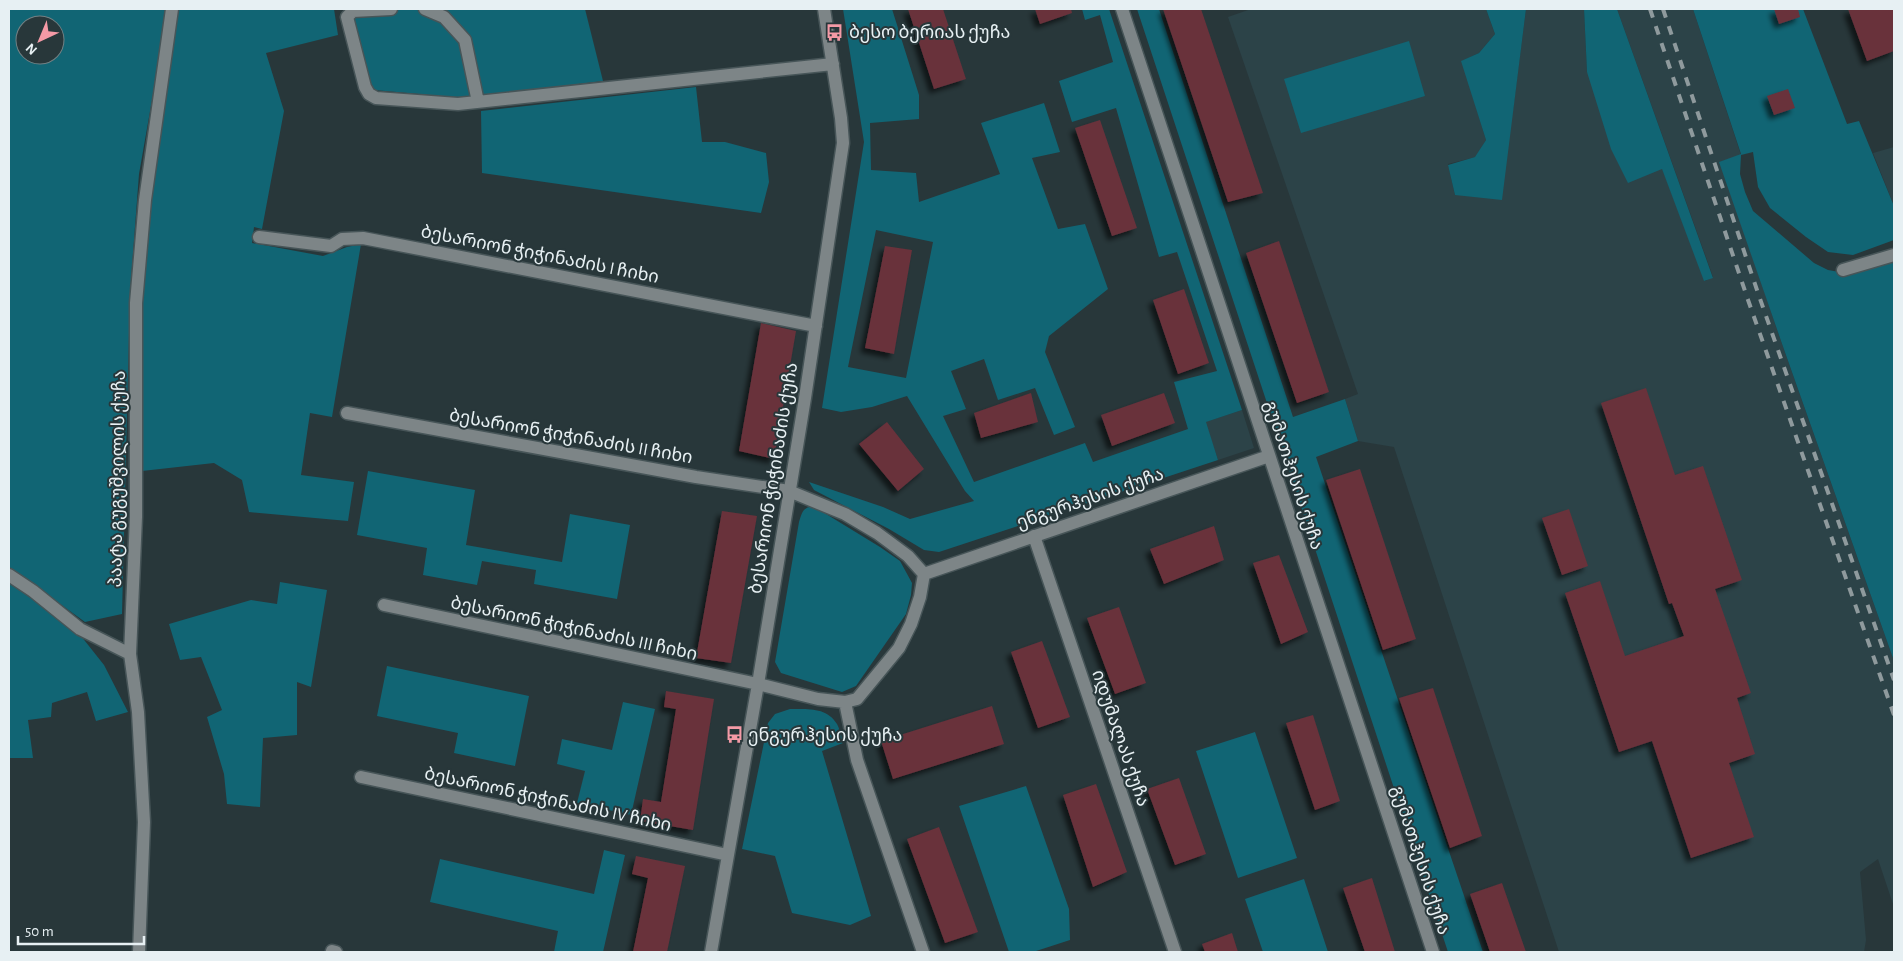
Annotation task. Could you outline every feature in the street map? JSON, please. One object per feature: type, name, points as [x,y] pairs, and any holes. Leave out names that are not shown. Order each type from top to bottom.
[{"type":"street","name":"პაატა გუგუშვილის ქუჩა","points":[[139,952],[144,822],[138,712],[130,654],[136,517],[136,303],[144,200],[172,9]]},
{"type":"street","points":[[391,9],[353,11],[347,17],[365,87],[369,94],[376,98],[458,104],[833,64]]},
{"type":"street","points":[[424,9],[444,17],[464,40],[478,102]]},
{"type":"street","name":"ბესარიონ ჭიჭინაძის ქუჩა","points":[[711,952],[758,684],[816,326],[843,143],[841,118],[824,9]]},
{"type":"street","name":"გუმათჰესის ქუჩა","points":[[1122,9],[1433,952]]},
{"type":"street","name":"ბესარიონ ჭიჭინაძის I ჩიხი","points":[[259,237],[331,246],[342,239],[363,238],[816,326]]},
{"type":"street","points":[[1843,270],[1894,254]]},
{"type":"street","name":"ბესარიონ ჭიჭინაძის II ჩიხი","points":[[347,413],[696,477],[789,491]]},
{"type":"street","name":"ენგურჰესის ქუჩა","points":[[924,574],[1268,456]]},
{"type":"street","points":[[758,684],[818,699],[844,702],[857,699],[899,648],[914,615],[920,597],[924,574],[908,556],[877,533],[844,514],[789,491]]},
{"type":"street","name":"იდუმალას ქუჩა","points":[[1034,536],[1175,952]]},
{"type":"street","points":[[9,575],[80,629],[130,654]]},
{"type":"street","name":"ბესარიონ ჭიჭინაძის III ჩიხი","points":[[384,605],[758,684]]},
{"type":"street","points":[[844,702],[857,760],[923,952]]},
{"type":"street","name":"ბესარიონ ჭიჭინაძის IV ჩიხი","points":[[361,777],[728,855]]},
{"type":"shaded area","points":[[9,9],[168,9],[139,174],[130,293],[122,614],[85,622],[9,567]]},
{"type":"shaded area","points":[[177,9],[334,9],[338,35],[266,53],[284,111],[262,229],[254,227],[252,243],[323,256],[361,244],[332,417],[310,413],[301,475],[354,482],[348,521],[249,512],[242,480],[214,463],[142,471],[141,314],[151,183]]},
{"type":"shaded area","points":[[352,9],[585,9],[603,81],[464,98],[374,90],[370,84]]},
{"type":"shaded area","points":[[843,9],[892,9],[919,95],[919,119],[870,123],[871,170],[916,173],[919,202],[1000,174],[981,123],[1044,103],[1060,152],[1032,158],[1058,229],[1085,224],[1108,289],[1049,336],[1045,352],[1075,427],[1054,435],[1035,388],[998,400],[984,359],[951,371],[966,409],[943,416],[974,482],[1085,443],[1093,462],[1188,429],[1174,382],[1217,371],[1177,252],[1159,257],[1116,108],[1072,122],[1059,81],[1113,62],[1100,15],[1085,20],[1082,9],[1109,9],[1242,410],[1206,422],[1218,460],[939,552],[924,550],[889,529],[814,490],[809,482],[883,507],[910,519],[974,501],[965,491],[907,396],[872,407],[841,412],[822,408],[864,142]],"holes":[[[876,230],[933,242],[906,378],[848,367]]]},
{"type":"shaded area","points":[[1137,9],[1159,9],[1293,417],[1345,399],[1358,441],[1316,457],[1483,952],[1448,952]]},
{"type":"shaded area","points":[[1251,9],[1486,9],[1495,34],[1479,53],[1462,61],[1486,140],[1476,157],[1448,164],[1455,195],[1513,109],[1526,9],[1584,9],[1587,72],[1662,168],[1705,281],[1713,277],[1617,9],[1693,9],[1741,155],[1720,162],[1894,661],[1894,907],[1878,859],[1860,872],[1866,940],[1864,952],[1559,952],[1394,447],[1358,441],[1345,399],[1358,394],[1228,17]]},
{"type":"shaded area","points":[[1486,9],[1526,9],[1502,200],[1455,195],[1448,165],[1475,157],[1486,140],[1461,61],[1479,53],[1495,34]]},
{"type":"shaded area","points":[[1584,9],[1617,9],[1713,278],[1704,281],[1662,169],[1628,183],[1611,149],[1587,72]]},
{"type":"shaded area","points":[[1693,9],[1803,9],[1847,124],[1859,121],[1894,206],[1894,240],[1853,255],[1828,252],[1770,208],[1758,187],[1753,152],[1741,155],[1740,174],[1753,211],[1814,263],[1828,270],[1851,274],[1894,261],[1894,661],[1719,162],[1741,154]]},
{"type":"shaded area","points":[[1409,41],[1425,96],[1301,133],[1284,79]]},
{"type":"shaded area","points":[[696,87],[702,142],[725,142],[766,153],[769,182],[761,213],[482,173],[481,111]]},
{"type":"shaded area","points":[[1894,147],[1894,206],[1873,153]]},
{"type":"shaded area","points":[[1242,410],[1254,448],[1218,460],[1205,422]]},
{"type":"shaded area","points":[[368,471],[475,490],[466,545],[562,562],[570,514],[630,525],[617,599],[534,584],[536,570],[482,561],[477,585],[423,575],[427,548],[357,535]]},
{"type":"shaded area","points":[[813,506],[900,561],[912,583],[906,614],[856,686],[842,692],[781,673],[775,662],[799,522],[805,510]]},
{"type":"shaded area","points":[[9,581],[81,636],[104,665],[128,712],[96,721],[87,692],[52,703],[51,717],[28,720],[33,758],[9,758]]},
{"type":"shaded area","points":[[280,582],[327,590],[311,687],[297,682],[297,735],[263,738],[260,807],[227,804],[224,774],[207,717],[222,710],[201,657],[180,660],[169,624],[251,600],[277,604]]},
{"type":"shaded area","points":[[387,666],[529,696],[515,766],[454,753],[458,733],[377,716]]},
{"type":"shaded area","points":[[623,702],[655,709],[631,815],[577,803],[585,771],[557,764],[562,739],[612,750]]},
{"type":"shaded area","points":[[790,709],[816,710],[828,714],[837,724],[843,743],[822,751],[871,916],[850,925],[792,913],[775,856],[742,849],[768,723],[775,714]]},
{"type":"shaded area","points":[[1255,732],[1297,858],[1238,878],[1196,751]]},
{"type":"shaded area","points":[[1026,786],[1069,909],[1070,940],[1033,952],[1009,952],[959,806]]},
{"type":"shaded area","points":[[604,850],[625,855],[603,952],[554,952],[558,931],[430,902],[440,859],[594,894]]},
{"type":"shaded area","points":[[1304,879],[1328,952],[1263,952],[1245,899]]},
{"type":"building","points":[[908,9],[943,9],[966,79],[934,89]]},
{"type":"building","points":[[1035,9],[1071,9],[1072,13],[1040,24]]},
{"type":"building","points":[[1163,9],[1201,9],[1263,193],[1228,202]]},
{"type":"building","points":[[1774,9],[1798,9],[1800,17],[1779,24]]},
{"type":"building","points":[[1848,9],[1894,9],[1894,51],[1867,61]]},
{"type":"building","points":[[1788,89],[1795,108],[1774,115],[1767,96]]},
{"type":"building","points":[[1100,120],[1137,228],[1112,236],[1075,128]]},
{"type":"building","points":[[1279,241],[1329,392],[1297,403],[1246,253]]},
{"type":"building","points":[[885,246],[912,250],[894,354],[865,348]]},
{"type":"building","points":[[1184,289],[1209,363],[1178,374],[1153,300]]},
{"type":"building","points":[[761,323],[796,331],[774,459],[739,451]]},
{"type":"building","points":[[1646,388],[1675,475],[1703,466],[1742,580],[1715,589],[1751,693],[1737,698],[1755,754],[1729,763],[1754,837],[1691,858],[1652,741],[1619,752],[1565,593],[1600,581],[1625,656],[1684,636],[1672,603],[1669,604],[1601,403]]},
{"type":"building","points":[[1031,393],[1038,422],[981,438],[974,413]]},
{"type":"building","points":[[1164,393],[1175,423],[1112,446],[1101,415]]},
{"type":"building","points":[[887,422],[924,469],[898,491],[859,444]]},
{"type":"building","points":[[1360,469],[1416,639],[1383,650],[1326,480]]},
{"type":"building","points":[[1569,509],[1588,566],[1562,575],[1542,518]]},
{"type":"building","points":[[722,511],[757,516],[731,663],[696,658]]},
{"type":"building","points":[[1214,526],[1224,560],[1164,584],[1150,549]]},
{"type":"building","points":[[1279,555],[1308,632],[1281,644],[1253,563]]},
{"type":"building","points":[[1119,607],[1146,683],[1115,694],[1087,618]]},
{"type":"building","points":[[1042,641],[1070,717],[1038,728],[1011,652]]},
{"type":"building","points":[[1433,688],[1482,836],[1450,848],[1399,698]]},
{"type":"building","points":[[666,691],[714,699],[693,830],[640,821],[643,799],[661,802],[676,709],[664,707]]},
{"type":"building","points":[[992,706],[1004,744],[893,779],[881,741]]},
{"type":"building","points":[[1313,715],[1340,801],[1315,810],[1286,723]]},
{"type":"building","points":[[1179,778],[1206,854],[1175,865],[1147,789]]},
{"type":"building","points":[[1096,784],[1127,872],[1093,887],[1063,795]]},
{"type":"building","points":[[939,827],[978,932],[945,943],[907,839]]},
{"type":"building","points":[[636,856],[685,866],[667,952],[633,952],[648,878],[632,874]]},
{"type":"building","points":[[1372,878],[1395,952],[1365,952],[1343,888]]},
{"type":"building","points":[[1502,883],[1526,952],[1490,952],[1470,894]]},
{"type":"building","points":[[1232,933],[1238,952],[1205,952],[1202,944]]},
{"type":"railway","points":[[1650,9],[1747,297],[1894,715]]},
{"type":"railway","points":[[1663,9],[1759,296],[1894,680]]},
{"type":"place","name":"ბესო ბერიას ქუჩა","points":[[835,32]]},
{"type":"place","name":"ენგურჰესის ქუჩა","points":[[734,735]]}]
